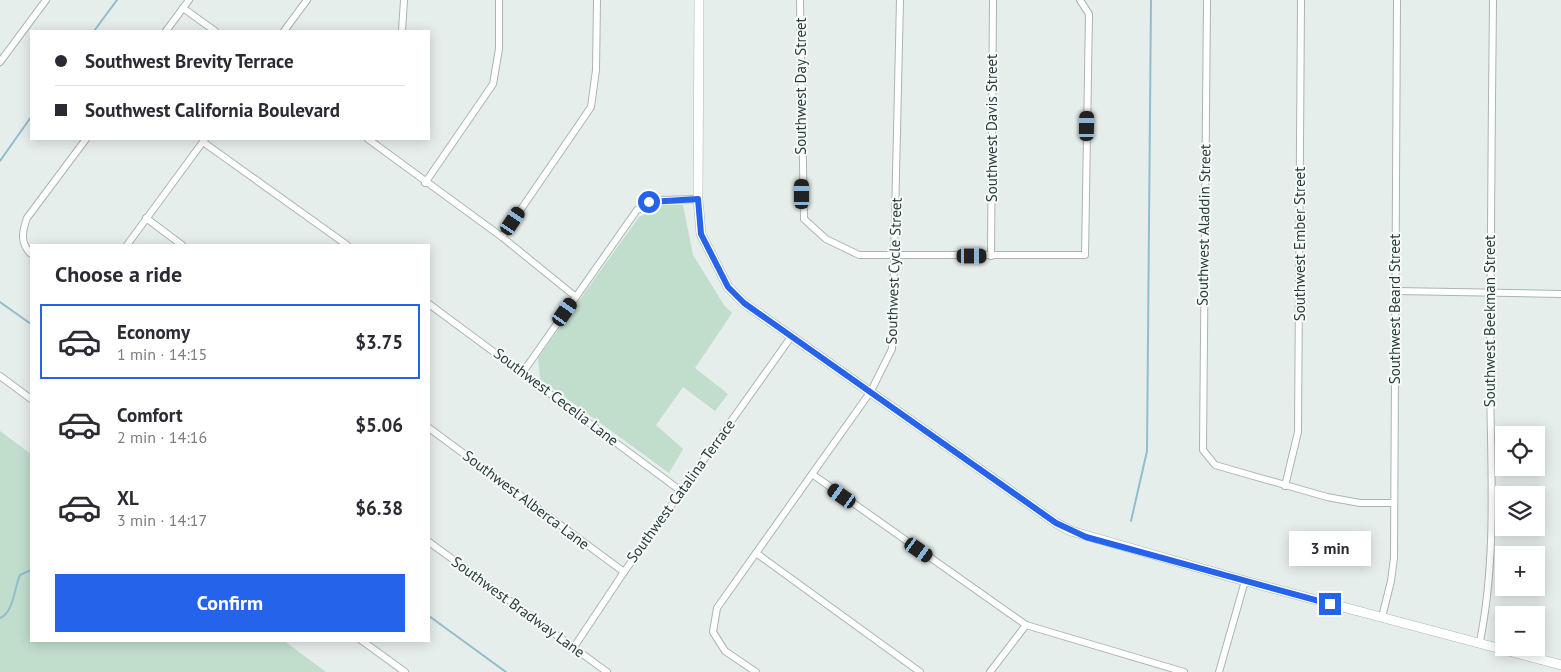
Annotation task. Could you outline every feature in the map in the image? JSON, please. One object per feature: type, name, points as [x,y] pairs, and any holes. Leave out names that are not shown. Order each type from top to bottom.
[{"type":"street","points":[[0,62],[46,0]]},
{"type":"street","points":[[167,30],[189,0]]},
{"type":"street","points":[[285,30],[307,0]]},
{"type":"street","points":[[402,30],[404,0]]},
{"type":"street","points":[[424,183],[493,84],[499,49],[499,0]]},
{"type":"street","points":[[502,237],[591,107],[596,70],[597,0]]},
{"type":"street","points":[[699,0],[698,199],[701,234],[728,287],[744,303],[1056,523],[1071,531],[1245,581],[1480,641],[1561,665]]},
{"type":"street","name":"Southwest Day Street","points":[[800,0],[804,219],[826,239],[859,255],[895,257],[1085,255],[1089,14],[1080,0]]},
{"type":"street","name":"Southwest Cycle Street","points":[[756,672],[725,650],[713,632],[717,608],[871,391],[892,350],[900,0]]},
{"type":"street","name":"Southwest Davis Street","points":[[991,256],[993,0]]},
{"type":"street","name":"Southwest Aladdin Street","points":[[1207,0],[1203,450],[1215,465],[1285,486]]},
{"type":"street","name":"Southwest Ember Street","points":[[1285,486],[1298,432],[1301,0]]},
{"type":"street","name":"Southwest Beard Street","points":[[1382,617],[1393,571],[1396,0]]},
{"type":"street","name":"Southwest Beekman Street","points":[[1480,641],[1488,603],[1491,541],[1490,293],[1493,0]]},
{"type":"street","points":[[183,8],[214,30]]},
{"type":"street","points":[[30,253],[24,245],[22,232],[27,218],[85,140]]},
{"type":"street","points":[[128,244],[205,140],[346,244]]},
{"type":"street","points":[[369,140],[424,183],[502,237],[576,297]]},
{"type":"street","points":[[523,372],[629,220],[643,205],[656,200],[698,199]]},
{"type":"street","points":[[146,218],[181,244]]},
{"type":"street","points":[[1394,291],[1561,294]]},
{"type":"street","name":"Southwest Cecelia Lane","points":[[430,305],[681,491]]},
{"type":"street","name":"Southwest Catalina Terrace","points":[[574,647],[624,572],[791,337]]},
{"type":"street","points":[[0,376],[30,399]]},
{"type":"street","name":"Southwest Alberca Lane","points":[[430,429],[624,572]]},
{"type":"street","points":[[812,474],[1026,625],[1184,672]]},
{"type":"street","points":[[1285,486],[1347,502],[1394,503]]},
{"type":"street","name":"Southwest Bradway Lane","points":[[430,543],[607,672]]},
{"type":"street","points":[[756,553],[920,672]]},
{"type":"street","points":[[1219,672],[1245,581]]},
{"type":"street","points":[[990,672],[1026,625]]},
{"type":"street","points":[[363,642],[405,672]]},
{"type":"green space","points":[[662,205],[683,205],[693,255],[724,305],[732,313],[695,368],[728,394],[715,411],[683,387],[656,425],[683,449],[669,473],[540,379],[538,358],[639,217]]},
{"type":"green space","points":[[0,431],[30,453],[30,642],[286,642],[326,672],[0,672]]},
{"type":"waterway","points":[[95,30],[117,0]]},
{"type":"waterway","points":[[1131,521],[1147,451],[1151,0]]},
{"type":"waterway","points":[[0,161],[30,118]]},
{"type":"waterway","points":[[0,302],[30,323]]},
{"type":"waterway","points":[[0,618],[5,615],[11,605],[20,575],[30,570]]},
{"type":"waterway","points":[[430,617],[506,672]]},
{"type":"route","points":[[649,202],[667,199],[698,199],[701,234],[714,263],[728,287],[744,303],[1056,523],[1086,537],[1330,604]]}]
